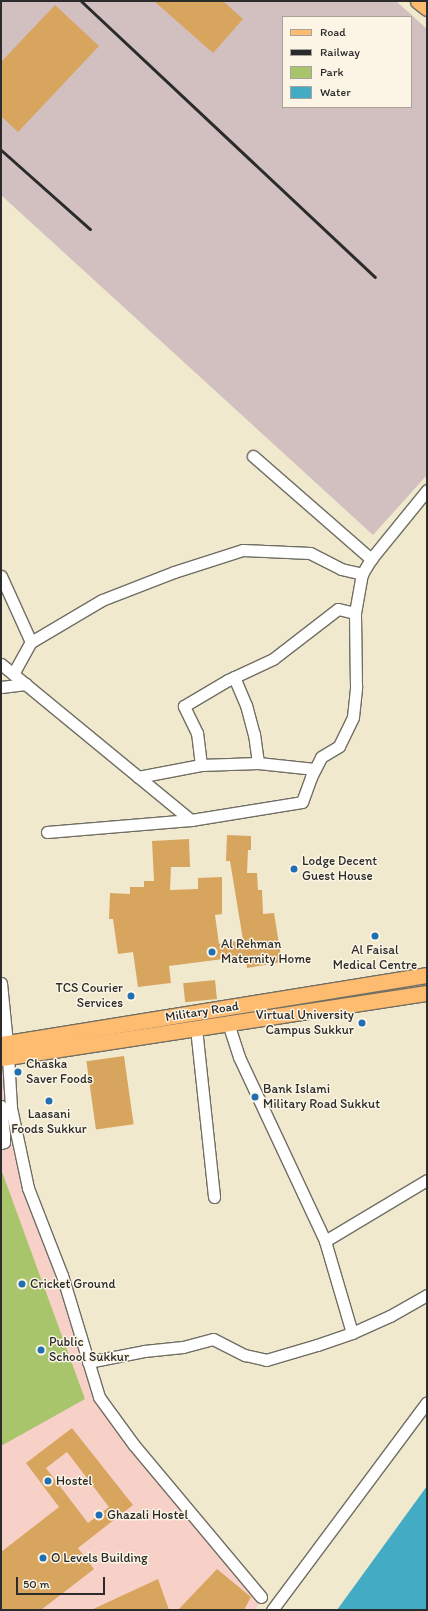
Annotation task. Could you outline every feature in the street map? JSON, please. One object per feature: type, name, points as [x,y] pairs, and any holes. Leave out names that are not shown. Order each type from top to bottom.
[{"type":"main road","points":[[418,1],[427,8]]},
{"type":"main road","name":"Military Road","points":[[4,1050],[427,975]]},
{"type":"main road","points":[[4,1050],[196,1028],[427,993]]},
{"type":"street","points":[[253,456],[371,559]]},
{"type":"street","points":[[47,832],[190,820],[302,802],[321,757],[339,746],[353,717],[356,686],[355,613],[362,574],[371,559],[427,490]]},
{"type":"street","points":[[14,674],[32,642],[102,600],[174,572],[242,550],[310,553],[341,569],[362,574]]},
{"type":"street","points":[[1,576],[32,642]]},
{"type":"street","points":[[201,765],[197,733],[184,706],[234,677],[273,659],[338,610],[355,613]]},
{"type":"street","points":[[1,664],[190,820]]},
{"type":"street","points":[[234,677],[246,705],[254,734],[258,763]]},
{"type":"street","points":[[1,687],[26,684]]},
{"type":"street","points":[[138,777],[201,765],[258,763],[315,769]]},
{"type":"street","points":[[1,983],[4,1050],[11,1108],[28,1188],[62,1275],[99,1397],[134,1445],[262,1597]]},
{"type":"street","points":[[228,1023],[239,1056],[325,1241],[352,1333]]},
{"type":"street","points":[[196,1028],[214,1197]]},
{"type":"street","points":[[1,1106],[4,1142],[1,1143]]},
{"type":"street","points":[[325,1241],[427,1180]]},
{"type":"street","points":[[88,1362],[144,1351],[183,1347],[212,1339],[245,1354],[266,1360],[352,1333],[390,1316],[427,1296]]},
{"type":"street","points":[[272,1610],[427,1402]]},
{"type":"shaded area","points":[[1,1],[396,1],[427,29],[427,475],[373,535],[1,195]]},
{"type":"shaded area","name":"Public School Sukkur","points":[[11,1062],[18,1130],[29,1203],[97,1393],[214,1534],[266,1592],[255,1610],[1,1610],[1,1064]]},
{"type":"green space","name":"Cricket Ground","points":[[1,1169],[85,1399],[1,1446]]},
{"type":"water","points":[[427,1486],[427,1610],[337,1610]]},
{"type":"building","points":[[154,1],[223,1],[243,19],[213,53]]},
{"type":"building","points":[[55,5],[99,46],[18,132],[1,116],[1,62]]},
{"type":"building","points":[[227,835],[251,836],[251,850],[248,850],[247,873],[257,873],[258,890],[262,890],[263,914],[274,913],[282,962],[247,968],[246,960],[231,963],[231,958],[169,966],[171,983],[138,987],[133,952],[118,954],[113,919],[109,919],[110,893],[130,894],[130,887],[144,887],[144,881],[154,881],[152,841],[189,839],[190,867],[171,867],[170,890],[198,889],[198,878],[222,877],[222,914],[215,915],[219,944],[243,940],[230,861],[226,861]]},
{"type":"building","points":[[215,980],[217,999],[185,1002],[183,983]]},
{"type":"building","points":[[124,1056],[134,1124],[96,1130],[86,1061]]},
{"type":"building","points":[[72,1428],[133,1505],[78,1548],[94,1569],[41,1610],[1,1610],[1,1552],[59,1507],[26,1463]],"holes":[[[67,1452],[109,1507],[88,1523],[46,1468]]]},
{"type":"building","points":[[217,1569],[251,1597],[244,1610],[178,1610]]},
{"type":"building","points":[[158,1579],[169,1610],[91,1610]]},
{"type":"railway","points":[[81,1],[375,277]]},
{"type":"railway","points":[[1,150],[90,229]]},
{"type":"place","name":"Lodge Decent Guest House","points":[[294,869]]},
{"type":"place","name":"Al Faisal Medical Centre","points":[[375,936]]},
{"type":"place","name":"Al Rehman Maternity Home","points":[[212,952]]},
{"type":"place","name":"TCS Courier Services","points":[[131,996]]},
{"type":"place","name":"Virtual University Campus Sukkur","points":[[362,1023]]},
{"type":"place","name":"Chaska Saver Foods","points":[[18,1072]]},
{"type":"place","name":"Bank Islami Military Road Sukkut","points":[[255,1097]]},
{"type":"place","name":"Laasani Foods Sukkur","points":[[49,1101]]},
{"type":"place","name":"Cricket Ground","points":[[22,1284]]},
{"type":"place","name":"Public School Sukkur","points":[[41,1350]]},
{"type":"place","name":"Hostel","points":[[48,1481]]},
{"type":"place","name":"Ghazali Hostel","points":[[99,1515]]},
{"type":"place","name":"O Levels Building","points":[[43,1558]]}]
